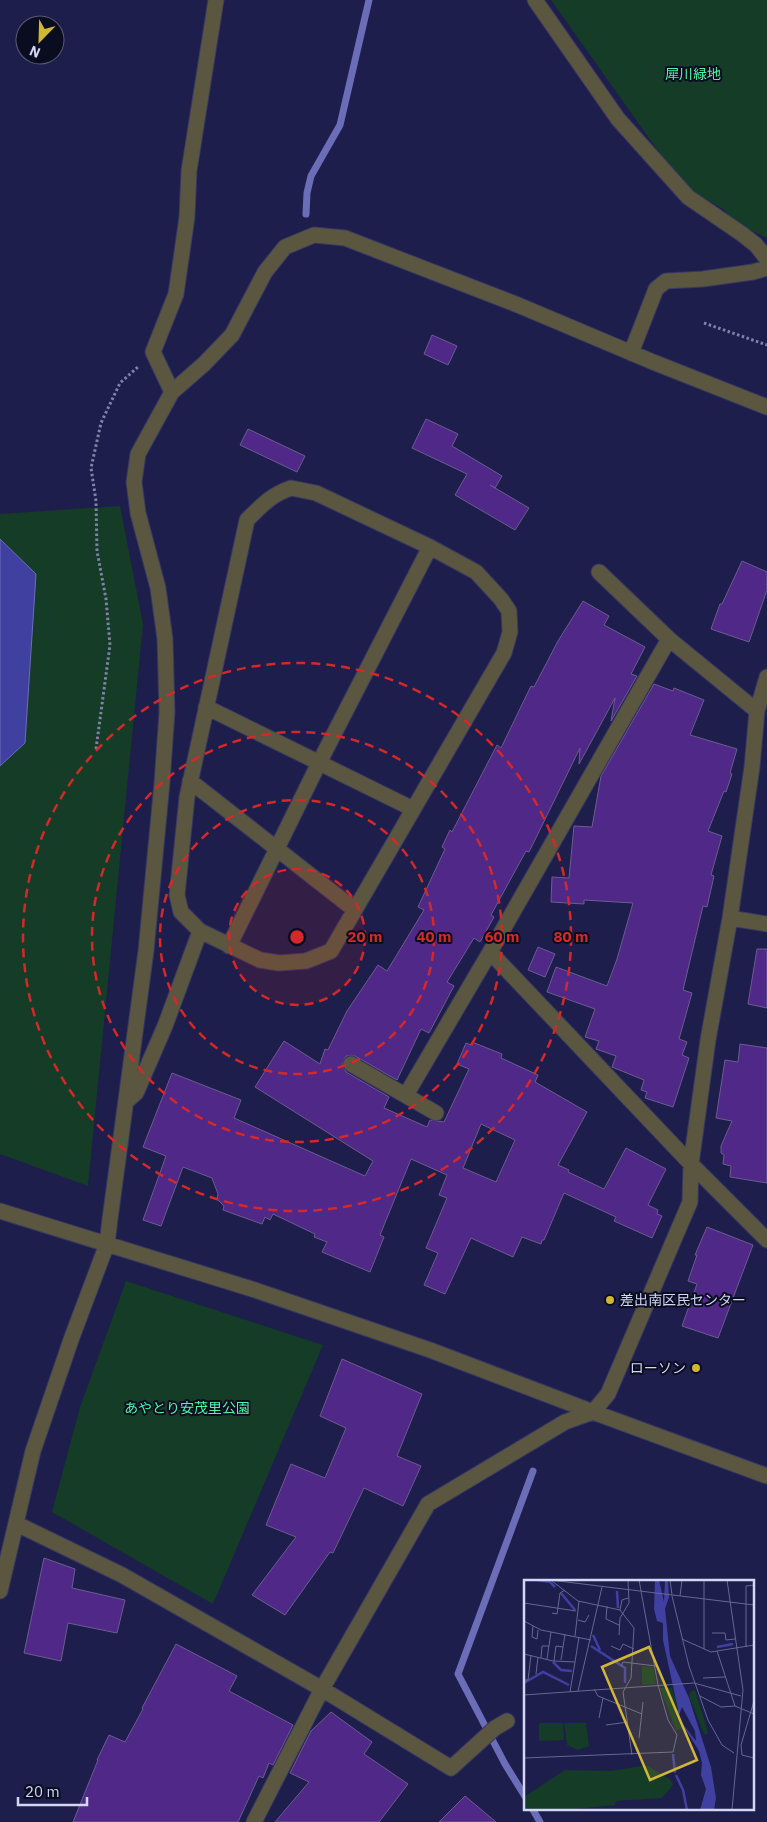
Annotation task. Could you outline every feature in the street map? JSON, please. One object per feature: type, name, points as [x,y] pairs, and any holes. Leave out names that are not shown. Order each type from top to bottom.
[{"type":"street","points":[[172,392],[154,352],[176,294],[187,217],[190,171],[216,0]]},
{"type":"street","points":[[535,0],[618,119],[630,133],[688,197],[742,234],[756,245],[767,258]]},
{"type":"street","points":[[0,1591],[33,1451],[72,1337],[107,1244],[146,951],[167,712],[165,639],[160,596],[138,513],[134,482],[138,454],[172,392],[204,364],[232,335],[265,272],[286,247],[314,235],[345,238],[518,305],[767,407]]},
{"type":"street","points":[[632,353],[656,288],[666,281],[702,279],[753,272],[767,268]]},
{"type":"street","points":[[291,488],[316,493],[430,547],[476,572],[501,599],[509,611],[510,632],[504,654],[331,951],[306,961],[279,963],[260,960],[200,932],[181,912],[177,895],[187,797],[247,520],[265,501],[276,493],[291,488]]},
{"type":"street","points":[[228,946],[430,547]]},
{"type":"street","points":[[599,572],[669,639],[757,711]]},
{"type":"street","points":[[406,1095],[669,639]]},
{"type":"street","points":[[254,1822],[322,1689],[428,1504],[565,1422],[593,1412],[608,1394],[690,1202],[691,1164],[708,1040],[730,918],[752,767],[757,711],[767,677]]},
{"type":"street","points":[[206,707],[414,809]]},
{"type":"street","points":[[190,782],[278,848],[355,910]]},
{"type":"street","points":[[730,918],[767,924]]},
{"type":"street","points":[[126,1102],[136,1093],[151,1059],[200,932]]},
{"type":"street","points":[[490,952],[691,1164],[767,1240]]},
{"type":"street","points":[[352,1064],[436,1113]]},
{"type":"street","points":[[0,1211],[255,1290],[430,1350],[767,1476]]},
{"type":"street","points":[[17,1524],[122,1575],[322,1689],[451,1768],[496,1729]]},
{"type":"path","points":[[704,323],[767,345]]},
{"type":"path","points":[[96,750],[110,645],[106,599],[97,551],[96,501],[91,468],[102,423],[120,384],[154,352]]},
{"type":"green space","name":"犀川緑地","points":[[551,0],[767,0],[767,238],[736,223],[723,209],[683,186]]},
{"type":"green space","points":[[120,506],[143,624],[88,1186],[0,1154],[0,766],[25,743],[36,574],[0,539],[0,514]]},
{"type":"green space","name":"あやとり安茂里公園","points":[[126,1281],[323,1345],[213,1604],[52,1512],[80,1407]]},
{"type":"shaded area","points":[[0,539],[36,574],[25,743],[0,766]]},
{"type":"building","points":[[432,335],[457,346],[448,365],[424,354]]},
{"type":"building","points":[[426,419],[458,434],[452,446],[502,476],[495,488],[529,508],[515,530],[455,495],[467,474],[412,448]]},
{"type":"building","points":[[248,429],[305,456],[297,472],[240,445]]},
{"type":"building","points":[[742,561],[767,572],[767,590],[749,642],[711,629],[720,604],[722,604]]},
{"type":"building","points":[[583,601],[609,616],[604,625],[645,647],[631,674],[637,676],[611,721],[615,698],[579,764],[580,748],[529,852],[526,851],[491,915],[494,917],[480,942],[474,938],[447,982],[454,986],[429,1033],[421,1029],[397,1080],[355,1056],[346,1056],[342,1064],[346,1072],[389,1097],[384,1108],[427,1127],[430,1120],[444,1122],[469,1069],[457,1064],[466,1043],[471,1045],[472,1042],[502,1054],[501,1058],[538,1075],[535,1082],[587,1112],[558,1165],[569,1170],[568,1172],[604,1189],[626,1148],[666,1169],[648,1205],[658,1210],[657,1214],[662,1216],[652,1238],[614,1221],[616,1217],[564,1193],[541,1244],[522,1237],[513,1257],[471,1238],[445,1294],[424,1285],[438,1253],[426,1248],[447,1198],[439,1195],[447,1175],[411,1159],[380,1235],[384,1237],[370,1272],[322,1252],[327,1242],[314,1237],[315,1234],[273,1214],[270,1220],[265,1217],[262,1224],[223,1210],[224,1206],[217,1199],[218,1194],[212,1178],[183,1167],[161,1226],[143,1220],[166,1156],[143,1147],[172,1073],[241,1100],[234,1118],[365,1176],[373,1161],[255,1087],[284,1041],[320,1064],[325,1049],[328,1050],[347,1011],[378,965],[387,971],[424,910],[418,907],[445,849],[442,847],[450,830],[452,832],[497,745],[501,748],[531,686],[534,687],[558,641]],"holes":[[[481,1124],[515,1140],[496,1182],[463,1168]]]},
{"type":"building","points":[[654,684],[673,691],[674,688],[704,700],[690,735],[737,749],[726,792],[724,791],[708,831],[722,836],[711,875],[714,876],[707,907],[703,906],[683,990],[692,993],[679,1039],[687,1042],[682,1055],[689,1058],[673,1107],[645,1098],[647,1092],[641,1090],[644,1080],[612,1067],[616,1056],[596,1049],[599,1041],[585,1037],[595,1009],[547,992],[556,967],[607,986],[617,959],[633,903],[584,900],[584,904],[551,902],[552,877],[569,878],[574,826],[592,827],[601,776]]},
{"type":"building","points":[[538,947],[555,954],[545,977],[528,970]]},
{"type":"building","points":[[757,949],[767,949],[767,1008],[748,1004]]},
{"type":"building","points":[[740,1044],[767,1048],[767,1183],[730,1177],[731,1166],[723,1164],[724,1155],[721,1153],[721,1146],[732,1121],[716,1118],[725,1060],[738,1062]]},
{"type":"building","points":[[707,1227],[753,1245],[718,1338],[682,1326],[697,1284],[688,1281],[697,1255],[695,1255]]},
{"type":"building","points":[[342,1359],[422,1394],[397,1456],[421,1466],[403,1506],[364,1488],[333,1553],[330,1552],[285,1615],[252,1595],[296,1537],[266,1525],[291,1464],[325,1478],[346,1428],[320,1416]]},
{"type":"building","points":[[44,1558],[75,1569],[72,1588],[125,1600],[117,1633],[68,1623],[61,1661],[24,1653]]},
{"type":"building","points":[[176,1644],[237,1676],[229,1691],[293,1725],[273,1765],[269,1763],[263,1778],[259,1776],[238,1822],[73,1822],[97,1760],[109,1735],[125,1742]]},
{"type":"building","points":[[331,1712],[372,1742],[364,1754],[408,1784],[379,1822],[275,1822],[309,1782],[290,1773],[311,1731]]},
{"type":"building","points":[[465,1796],[496,1822],[439,1822]]},
{"type":"waterway","points":[[306,214],[307,193],[311,176],[340,125],[369,0]]},
{"type":"waterway","points":[[524,1795],[505,1764],[458,1674],[533,1471]]},
{"type":"waterway","points":[[533,1810],[540,1822]]},
{"type":"place","name":"差出南区民センター","points":[[610,1300]]},
{"type":"place","name":"ローソン","points":[[696,1368]]}]
